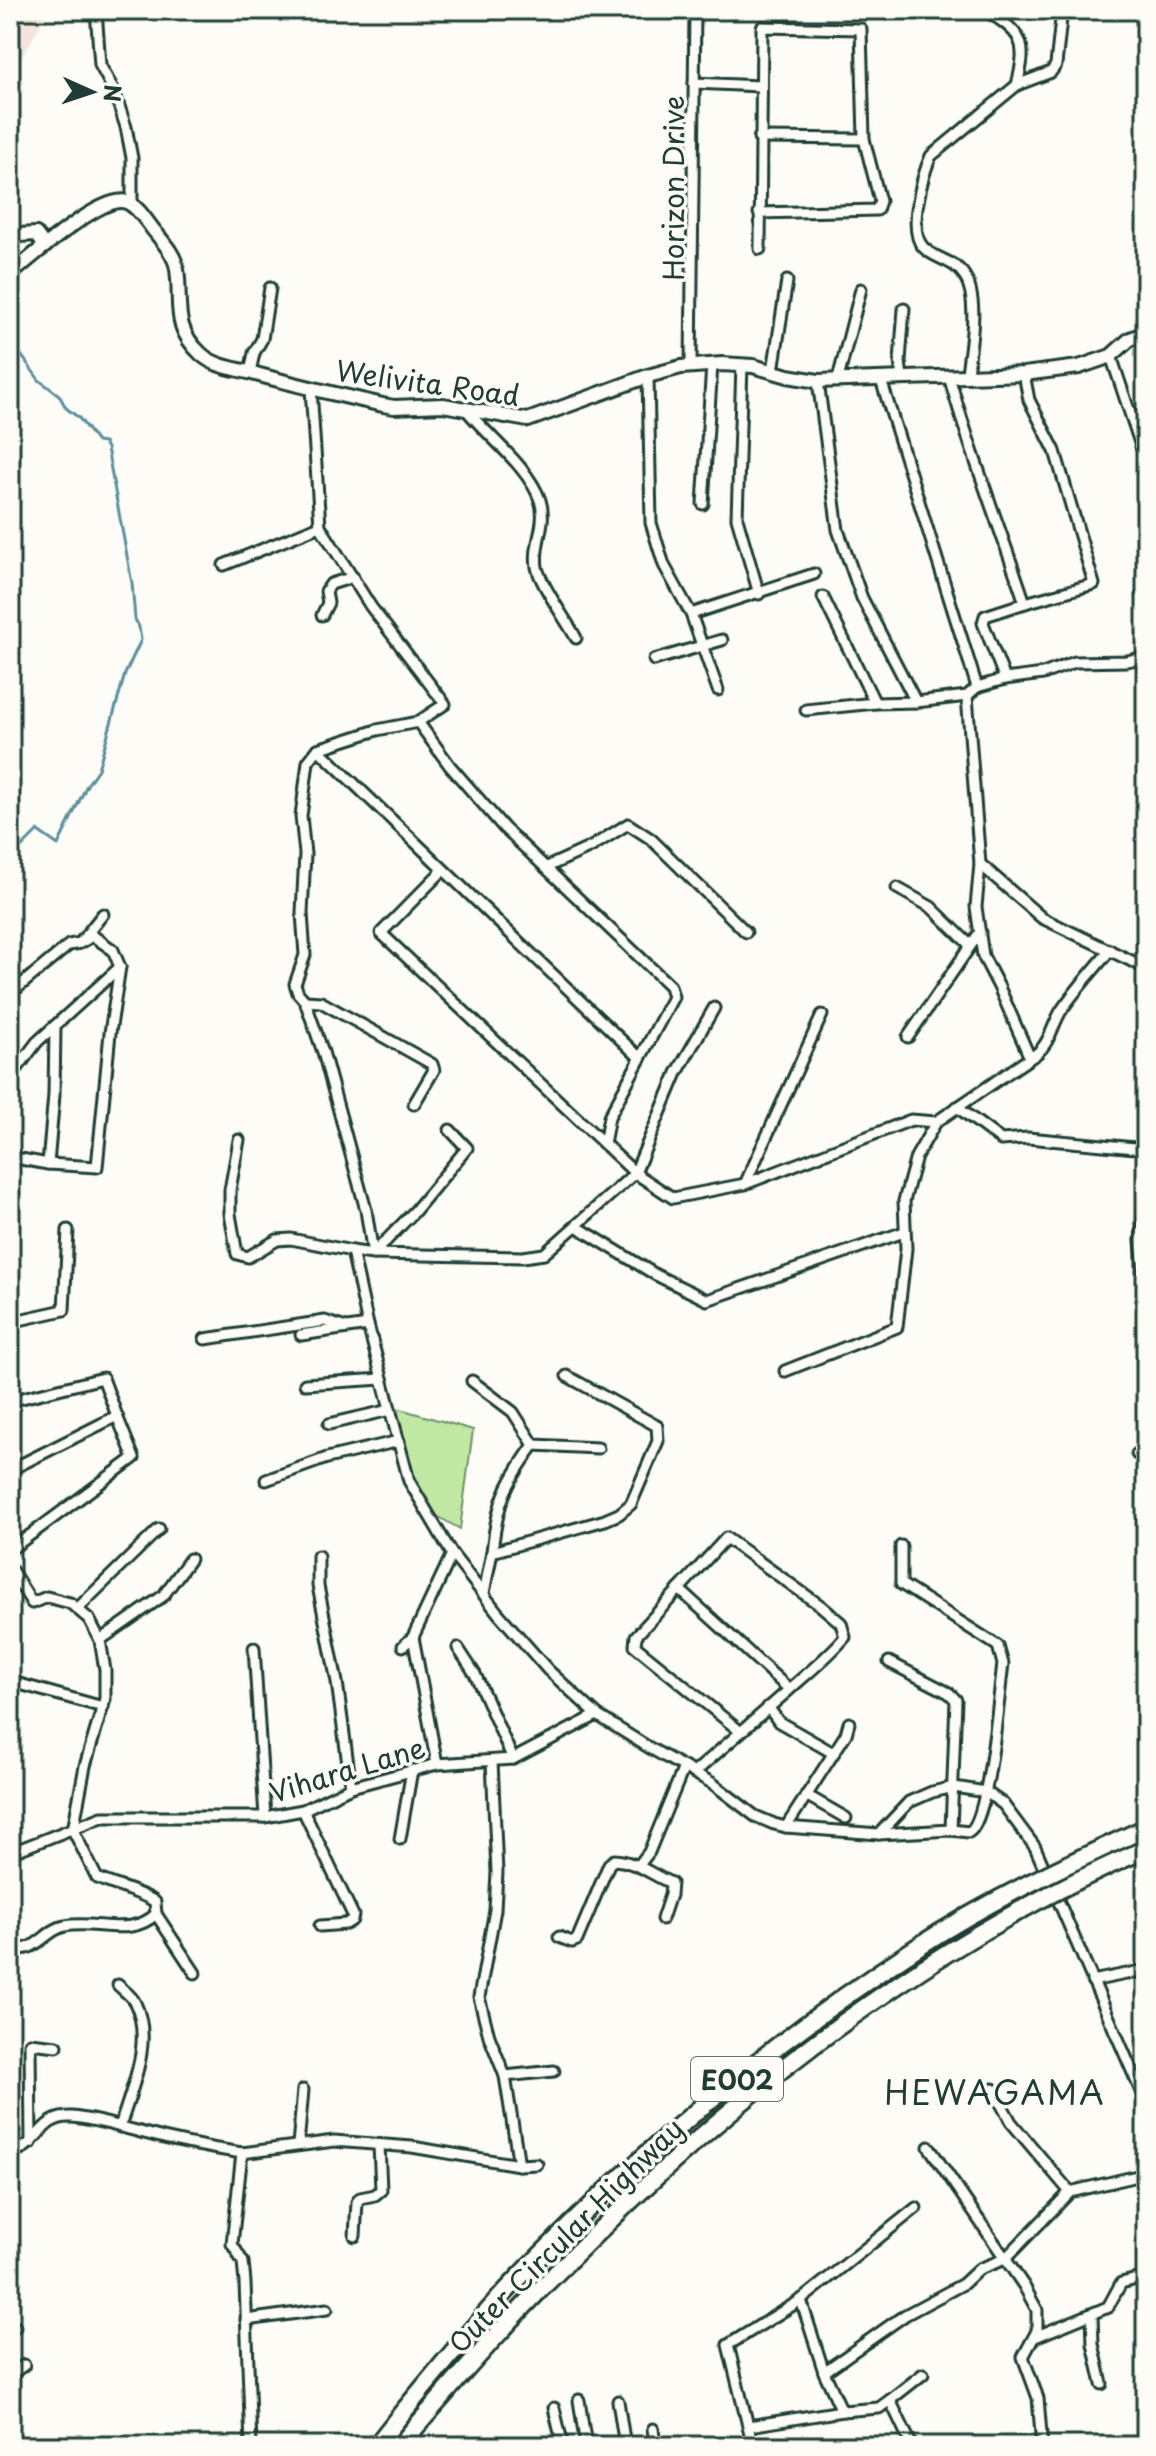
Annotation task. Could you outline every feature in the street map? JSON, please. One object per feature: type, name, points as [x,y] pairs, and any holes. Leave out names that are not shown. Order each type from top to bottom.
[{"type":"highway","name":"Outer Circular Highway","points":[[376,2446],[507,2291],[600,2197],[687,2120],[772,2051],[916,1948],[1037,1878],[1146,1828]]},
{"type":"highway","name":"Outer Circular Highway","points":[[400,2446],[525,2305],[603,2226],[676,2156],[780,2070],[926,1964],[1056,1890],[1146,1849]]},
{"type":"street","points":[[10,275],[45,246],[105,205],[122,201],[132,206],[132,158],[114,91],[100,65],[96,10]]},
{"type":"street","name":"Horizon Drive","points":[[691,366],[695,10]]},
{"type":"street","points":[[985,10],[1009,25],[1021,41],[1024,57],[1017,85]]},
{"type":"street","points":[[967,374],[973,313],[967,282],[964,274],[953,264],[923,247],[918,238],[915,223],[924,172],[931,156],[1017,85],[1051,72],[1056,65],[1062,10]]},
{"type":"street","points":[[759,213],[877,210],[880,201],[864,139],[861,29],[762,27],[759,138],[759,213],[760,249]]},
{"type":"street","points":[[694,83],[760,86]]},
{"type":"street","points":[[759,138],[864,139]]},
{"type":"street","name":"Welivita Road","points":[[132,206],[170,252],[177,266],[179,321],[193,346],[208,360],[311,389],[394,407],[443,405],[512,419],[534,419],[648,376],[691,366],[742,365],[818,381],[1024,374],[1079,367],[1111,356],[1130,339],[1146,333]]},
{"type":"street","points":[[10,244],[23,233],[36,234],[45,246]]},
{"type":"street","points":[[773,371],[787,281]]},
{"type":"street","points":[[250,372],[254,353],[262,339],[270,288]]},
{"type":"street","points":[[838,379],[861,289]]},
{"type":"street","points":[[902,378],[900,361],[904,309]]},
{"type":"street","points":[[1111,356],[1146,461]]},
{"type":"street","points":[[703,504],[712,365]]},
{"type":"street","points":[[742,365],[737,518],[759,594]]},
{"type":"street","points":[[1005,679],[983,623],[985,616],[1094,584],[1055,451],[1029,400],[1024,374]]},
{"type":"street","points":[[648,376],[651,523],[664,565],[691,614],[718,690]]},
{"type":"street","points":[[949,376],[966,439],[992,503],[1025,603]]},
{"type":"street","points":[[881,380],[977,687]]},
{"type":"street","points":[[818,381],[838,530],[862,598],[916,702]]},
{"type":"street","points":[[311,389],[320,526],[371,607],[445,704],[418,722],[377,730],[318,749],[308,762],[301,816],[305,854],[302,913],[305,955],[295,984],[305,1001],[323,1052],[366,1210],[373,1254]]},
{"type":"street","points":[[465,408],[530,480],[540,499],[544,520],[536,552],[537,570],[576,638]]},
{"type":"street","points":[[224,565],[320,526]]},
{"type":"street","points":[[691,614],[814,574]]},
{"type":"street","points":[[322,615],[328,603],[326,591],[331,584],[353,577]]},
{"type":"street","points":[[823,597],[875,703]]},
{"type":"street","points":[[654,660],[722,640]]},
{"type":"street","points":[[806,710],[967,696],[977,687],[1005,679],[1043,674],[1075,662],[1127,661],[1146,657]]},
{"type":"street","points":[[967,696],[980,864],[976,907],[983,956],[1030,1058]]},
{"type":"street","points":[[418,722],[450,766],[504,828],[670,986],[673,997],[609,1117],[604,1144]]},
{"type":"street","points":[[318,749],[640,1058]]},
{"type":"street","points":[[547,867],[591,847],[628,824],[651,839],[746,932]]},
{"type":"street","points":[[980,864],[1042,918],[1146,968]]},
{"type":"street","points":[[442,871],[381,933],[635,1173],[673,1198],[745,1184],[911,1120],[936,1122]]},
{"type":"street","points":[[897,888],[931,907],[970,945]]},
{"type":"street","points":[[80,943],[103,914]]},
{"type":"street","points":[[908,1037],[980,932]]},
{"type":"street","points":[[10,994],[69,945],[93,936],[113,950],[120,967],[97,1167],[48,1164],[10,1157]]},
{"type":"street","points":[[785,1371],[897,1327],[906,1249],[904,1201],[916,1157],[936,1122],[1039,1053],[1054,1030],[1060,1013],[1110,950]]},
{"type":"street","points":[[10,1078],[37,1042],[120,967]]},
{"type":"street","points":[[305,1001],[321,1002],[432,1064],[434,1070],[414,1104]]},
{"type":"street","points":[[239,1140],[230,1190],[230,1214],[237,1254],[248,1257],[277,1240],[291,1239],[373,1254],[523,1257],[544,1254],[635,1173],[677,1073],[714,1008]]},
{"type":"street","points":[[745,1184],[822,1015]]},
{"type":"street","points":[[48,1164],[54,1095],[55,1026]]},
{"type":"street","points":[[957,1107],[1001,1140],[1028,1138],[1146,1149]]},
{"type":"street","points":[[373,1254],[414,1212],[467,1148],[450,1130]]},
{"type":"street","points":[[1146,1201],[1146,1290]]},
{"type":"street","points":[[576,1226],[656,1275],[707,1300],[904,1232]]},
{"type":"street","points":[[10,1322],[64,1310],[68,1230]]},
{"type":"street","points":[[352,1251],[409,1481],[452,1554],[548,1670],[597,1715],[712,1783],[755,1816],[786,1827],[879,1834],[974,1830],[986,1792],[1003,1664],[1001,1652],[998,1646],[901,1584],[901,1546]]},
{"type":"street","points":[[205,1339],[325,1321],[346,1328]]},
{"type":"street","points":[[301,1335],[368,1325]]},
{"type":"street","points":[[492,1552],[619,1514],[631,1504],[658,1441],[657,1426],[567,1376]]},
{"type":"street","points":[[10,1401],[103,1378],[134,1458],[10,1550]]},
{"type":"street","points":[[305,1384],[382,1379]]},
{"type":"street","points":[[472,1381],[513,1412],[534,1445]]},
{"type":"street","points":[[329,1424],[390,1410]]},
{"type":"street","points":[[10,1470],[117,1416]]},
{"type":"street","points":[[266,1480],[327,1458],[399,1441]]},
{"type":"street","points":[[484,1593],[496,1517],[510,1477],[534,1445]]},
{"type":"street","points":[[534,1445],[598,1448]]},
{"type":"street","points":[[77,1609],[159,1529]]},
{"type":"street","points":[[694,1773],[741,1732],[768,1707],[835,1650],[845,1637],[841,1623],[726,1538],[636,1636],[635,1646],[741,1732]]},
{"type":"street","points":[[403,1646],[413,1637],[452,1554]]},
{"type":"street","points":[[318,1556],[318,1586],[337,1682],[351,1787]]},
{"type":"street","points":[[100,1640],[163,1596],[190,1559]]},
{"type":"street","points":[[10,1568],[32,1603],[47,1597],[70,1603],[89,1619],[100,1640],[105,1670],[103,1707],[85,1766],[73,1830],[97,1878],[123,1890],[150,1897],[155,1902],[156,1914],[195,1973]]},
{"type":"street","points":[[679,1589],[789,1689]]},
{"type":"street","points":[[413,1637],[437,1764]]},
{"type":"street","points":[[254,1648],[265,1817]]},
{"type":"street","points":[[458,1648],[475,1674],[513,1759]]},
{"type":"street","points":[[889,1662],[949,1693],[956,1700],[951,1830]]},
{"type":"street","points":[[16,1683],[103,1707]]},
{"type":"street","points":[[768,1707],[779,1722],[833,1753]]},
{"type":"street","name":"Vihara Lane","points":[[10,1853],[102,1817],[265,1817],[303,1810],[351,1787],[412,1770],[437,1764],[513,1759],[597,1715]]},
{"type":"street","points":[[786,1827],[849,1723]]},
{"type":"street","points":[[492,1761],[497,1872],[495,1910],[479,1997],[489,2036],[505,2076],[519,2165]]},
{"type":"street","points":[[639,1865],[649,1852],[684,1767]]},
{"type":"street","points":[[400,1839],[412,1770]]},
{"type":"street","points":[[879,1834],[909,1802],[932,1792],[954,1787],[986,1792],[1003,1804],[1035,1847],[1146,2103]]},
{"type":"street","points":[[806,1795],[846,1818]]},
{"type":"street","points":[[303,1810],[353,1915],[346,1924],[320,1926]]},
{"type":"street","points":[[559,1937],[572,1942],[577,1940],[609,1864],[614,1860],[639,1865],[653,1876],[671,1883],[662,1919]]},
{"type":"street","points":[[10,1945],[21,1949],[36,1945],[63,1926],[135,1927],[147,1923],[156,1914]]},
{"type":"street","points":[[1092,1981],[1146,1970]]},
{"type":"street","points":[[118,1985],[134,2000],[140,2017],[143,2047],[120,2127]]},
{"type":"street","points":[[31,2143],[30,2043],[57,2046]]},
{"type":"street","points":[[505,2076],[554,2071]]},
{"type":"street","points":[[993,2089],[1011,2122],[1070,2192]]},
{"type":"street","points":[[298,2145],[303,2090]]},
{"type":"street","points":[[10,2151],[18,2151],[31,2143],[47,2122],[69,2116],[196,2147],[242,2153],[334,2141],[412,2147],[519,2165],[537,2164]]},
{"type":"street","points":[[355,2236],[357,2202],[381,2190],[379,2145]]},
{"type":"street","points":[[929,2147],[1037,2310],[1035,2337],[1023,2357],[1038,2398],[1042,2446]]},
{"type":"street","points":[[242,2153],[232,2244],[243,2262],[251,2446]]},
{"type":"street","points":[[824,2372],[905,2315],[963,2284],[979,2269],[1005,2259],[1070,2192],[1146,2174]]},
{"type":"street","points":[[753,2446],[728,2345],[801,2300],[916,2208]]},
{"type":"street","points":[[1035,2337],[1108,2307],[1121,2283],[1137,2279]]},
{"type":"street","points":[[801,2300],[824,2372],[842,2411]]},
{"type":"street","points":[[246,2320],[327,2309]]},
{"type":"street","points":[[1092,2315],[1093,2344],[1102,2384]]},
{"type":"street","points":[[10,2375],[24,2365]]},
{"type":"street","points":[[749,2426],[879,2408],[923,2374]]},
{"type":"street","points":[[579,2400],[586,2446]]},
{"type":"street","points":[[890,2400],[912,2446]]},
{"type":"street","points":[[618,2401],[625,2446]]},
{"type":"street","points":[[554,2408],[563,2446]]},
{"type":"street","points":[[653,2429],[656,2446]]},
{"type":"shaded area","points":[[10,10],[55,10],[48,12],[10,77]]},
{"type":"green space","points":[[393,1407],[473,1430],[460,1529],[430,1512],[413,1479]]},
{"type":"waterway","points":[[10,339],[39,380],[59,395],[66,408],[79,418],[97,442],[104,443],[107,448],[141,640],[125,674],[98,769],[58,845],[38,831],[10,859]]},
{"type":"district","name":"HEWAGAMA","points":[[995,2092]]}]
